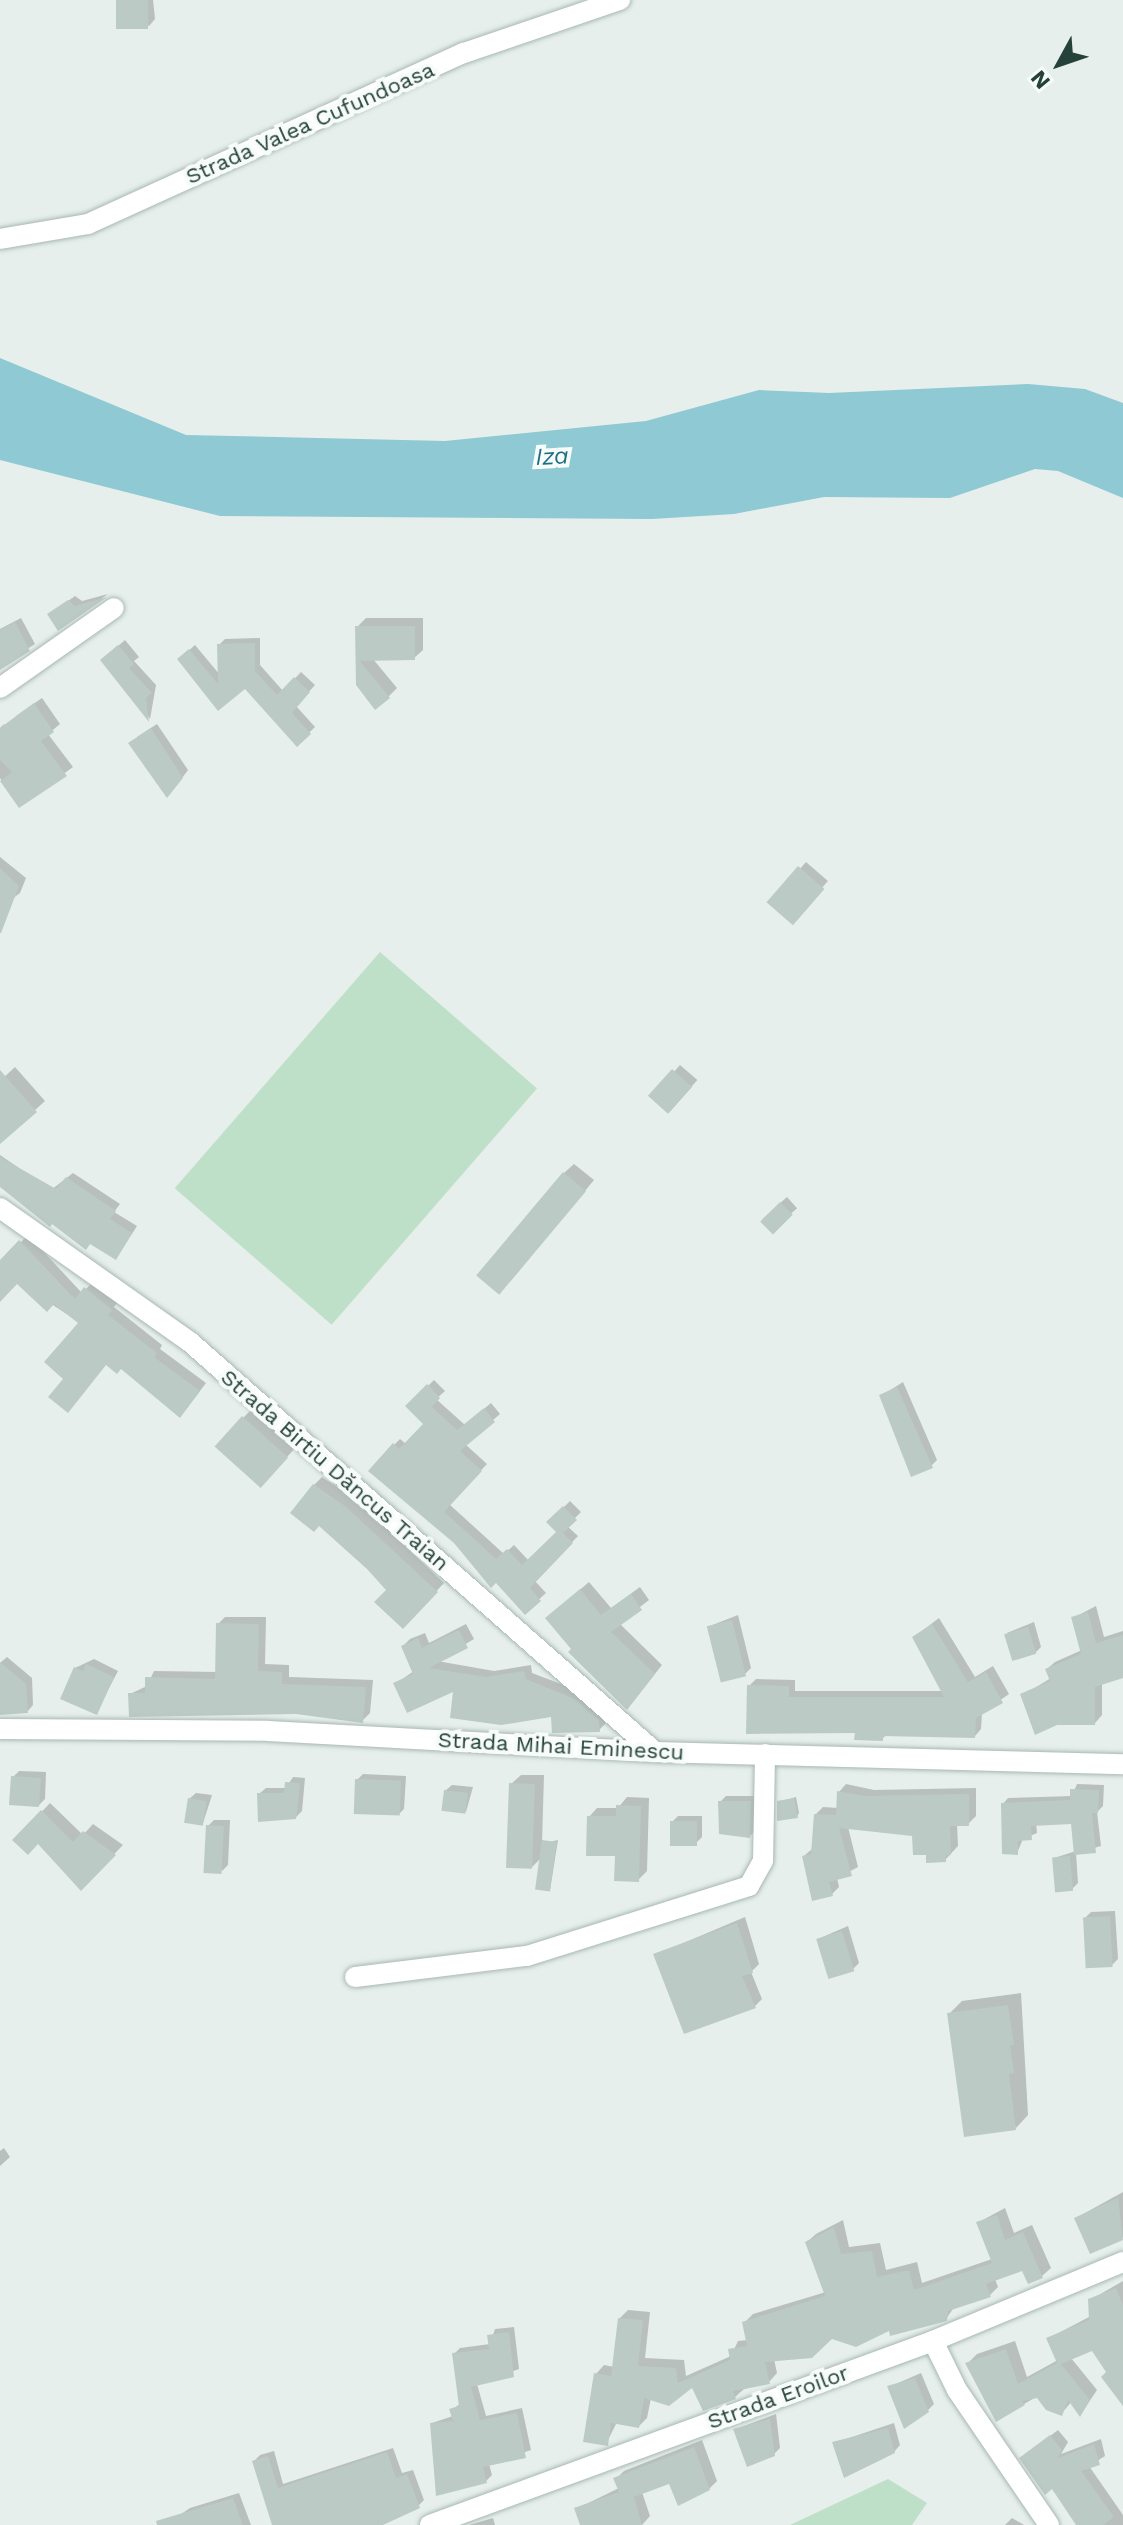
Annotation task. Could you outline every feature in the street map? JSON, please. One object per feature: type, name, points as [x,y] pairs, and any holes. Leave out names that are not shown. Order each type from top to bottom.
[{"type":"street","name":"Strada Valea Cufundoasa","points":[[0,239],[88,224],[464,53],[620,0]]},
{"type":"street","points":[[0,688],[114,608]]},
{"type":"street","name":"Strada Birtiu Dăncus Traian","points":[[0,1208],[190,1342],[655,1752]]},
{"type":"street","name":"Strada Mihai Eminescu","points":[[0,1729],[268,1731],[655,1752],[1123,1764]]},
{"type":"street","points":[[355,1977],[527,1956],[749,1886],[763,1861],[765,1754]]},
{"type":"street","name":"Strada Eroilor","points":[[430,2525],[933,2341],[1123,2262]]},
{"type":"street","points":[[933,2341],[957,2390],[1049,2525]]},
{"type":"green space","points":[[380,952],[537,1088],[332,1325],[175,1188]]},
{"type":"green space","points":[[888,2479],[927,2503],[912,2525],[790,2525]]},
{"type":"water","name":"Iza","points":[[0,358],[186,435],[445,441],[646,421],[759,390],[829,393],[1028,384],[1085,389],[1123,403],[1123,498],[1058,471],[1035,469],[950,498],[824,497],[734,514],[652,519],[220,516],[0,460]]},
{"type":"building","points":[[116,0],[148,0],[148,29],[116,29]]},
{"type":"building","points":[[107,597],[58,631],[47,614],[68,600],[75,606]]},
{"type":"building","points":[[15,622],[30,651],[0,670],[0,630]]},
{"type":"building","points":[[355,626],[415,626],[415,660],[360,661],[390,698],[375,710],[356,685]]},
{"type":"building","points":[[255,643],[255,671],[277,695],[294,677],[310,692],[292,713],[311,734],[297,747],[245,689],[218,711],[177,659],[189,649],[218,684],[217,644]]},
{"type":"building","points":[[118,645],[134,664],[129,668],[152,693],[146,698],[149,722],[100,660]]},
{"type":"building","points":[[34,703],[54,732],[41,741],[67,776],[19,808],[0,781],[12,772],[0,760],[0,728]]},
{"type":"building","points":[[151,728],[183,778],[167,798],[128,743]]},
{"type":"building","points":[[798,866],[824,889],[793,925],[767,902]]},
{"type":"building","points":[[0,868],[19,886],[1,933],[0,933]]},
{"type":"building","points":[[672,1069],[692,1087],[668,1114],[648,1096]]},
{"type":"building","points":[[0,1070],[37,1112],[0,1144]]},
{"type":"building","points":[[0,1157],[56,1189],[66,1177],[116,1211],[110,1219],[132,1233],[116,1260],[90,1244],[86,1250],[52,1224],[50,1227],[0,1187]]},
{"type":"building","points":[[563,1172],[586,1191],[499,1295],[476,1275]]},
{"type":"building","points":[[780,1202],[793,1215],[773,1235],[760,1222]]},
{"type":"building","points":[[19,1240],[75,1299],[84,1287],[112,1310],[108,1315],[157,1353],[154,1357],[200,1391],[180,1418],[121,1369],[117,1374],[106,1365],[68,1413],[48,1397],[63,1379],[44,1362],[78,1323],[54,1304],[47,1312],[17,1284],[0,1302],[0,1260]]},
{"type":"building","points":[[427,1384],[440,1398],[432,1407],[457,1430],[484,1408],[495,1422],[460,1451],[482,1471],[444,1512],[496,1559],[507,1549],[522,1565],[556,1532],[546,1522],[563,1506],[577,1520],[563,1533],[573,1543],[530,1588],[541,1601],[525,1615],[496,1583],[491,1588],[454,1543],[368,1471],[393,1443],[399,1449],[423,1424],[405,1406]]},
{"type":"building","points":[[897,1387],[933,1468],[911,1477],[879,1395]]},
{"type":"building","points":[[242,1416],[288,1457],[261,1488],[215,1446]]},
{"type":"building","points":[[313,1484],[345,1506],[438,1592],[403,1629],[374,1602],[386,1590],[367,1569],[319,1526],[314,1532],[290,1513]]},
{"type":"building","points":[[580,1589],[601,1615],[631,1594],[642,1610],[611,1632],[655,1674],[627,1710],[568,1652],[571,1649],[545,1618]]},
{"type":"building","points":[[1088,1612],[1096,1643],[1123,1635],[1123,1678],[1095,1687],[1095,1725],[1057,1725],[1035,1735],[1020,1694],[1050,1681],[1045,1669],[1081,1654],[1071,1617]]},
{"type":"building","points":[[732,1620],[746,1676],[721,1683],[707,1626]]},
{"type":"building","points":[[216,1623],[259,1624],[258,1671],[282,1672],[282,1684],[366,1687],[363,1723],[296,1714],[129,1717],[128,1693],[145,1693],[145,1677],[215,1679]]},
{"type":"building","points":[[932,1624],[968,1682],[986,1672],[1003,1703],[976,1718],[975,1738],[883,1736],[883,1741],[854,1740],[855,1733],[746,1734],[747,1685],[789,1686],[789,1697],[944,1697],[912,1637]]},
{"type":"building","points":[[1028,1627],[1036,1654],[1012,1661],[1004,1634]]},
{"type":"building","points":[[459,1630],[468,1648],[429,1668],[486,1677],[524,1671],[526,1679],[575,1699],[599,1720],[600,1732],[552,1733],[551,1717],[501,1725],[450,1718],[453,1692],[407,1713],[393,1683],[413,1674],[401,1646],[418,1638],[422,1648]]},
{"type":"building","points":[[0,1662],[26,1684],[28,1713],[0,1715]]},
{"type":"building","points":[[86,1664],[114,1677],[97,1715],[60,1699],[74,1667],[83,1671]]},
{"type":"building","points":[[11,1776],[41,1778],[39,1807],[9,1805]]},
{"type":"building","points":[[355,1779],[401,1781],[400,1816],[354,1814]]},
{"type":"building","points":[[285,1782],[300,1783],[296,1819],[258,1822],[257,1793],[284,1793]]},
{"type":"building","points":[[509,1783],[535,1784],[532,1869],[506,1868]]},
{"type":"building","points":[[1070,1789],[1099,1790],[1098,1813],[1092,1813],[1096,1853],[1074,1855],[1071,1824],[1031,1826],[1032,1840],[1018,1841],[1018,1855],[1002,1854],[1001,1803],[1070,1800]]},
{"type":"building","points":[[444,1790],[468,1793],[465,1814],[441,1811]]},
{"type":"building","points":[[837,1791],[865,1796],[969,1794],[969,1826],[950,1826],[951,1855],[946,1855],[946,1862],[926,1863],[926,1855],[913,1855],[912,1836],[839,1828],[852,1876],[829,1882],[833,1896],[812,1901],[802,1856],[811,1854],[814,1814],[836,1815]]},
{"type":"building","points":[[188,1798],[207,1801],[203,1826],[184,1823]]},
{"type":"building","points":[[794,1798],[798,1818],[777,1821],[777,1801]]},
{"type":"building","points":[[718,1801],[751,1801],[750,1838],[719,1834]]},
{"type":"building","points":[[616,1805],[641,1806],[639,1882],[614,1881],[615,1856],[586,1856],[587,1816],[616,1816]]},
{"type":"building","points":[[41,1810],[73,1842],[83,1831],[116,1855],[81,1891],[38,1844],[28,1855],[12,1840]]},
{"type":"building","points":[[670,1821],[697,1821],[697,1846],[670,1846]]},
{"type":"building","points":[[206,1825],[224,1826],[221,1874],[203,1873]]},
{"type":"building","points":[[542,1840],[557,1842],[550,1892],[535,1890]]},
{"type":"building","points":[[1070,1856],[1073,1891],[1055,1892],[1052,1858]]},
{"type":"building","points":[[1110,1916],[1113,1967],[1086,1968],[1083,1917]]},
{"type":"building","points":[[737,1923],[753,1973],[742,1976],[756,2008],[684,2034],[653,1954]]},
{"type":"building","points":[[842,1931],[854,1971],[828,1979],[816,1939]]},
{"type":"building","points":[[1008,2005],[1014,2045],[1010,2045],[1014,2073],[1009,2074],[1016,2130],[964,2137],[947,2013]]},
{"type":"building","points":[[1118,2198],[1123,2240],[1090,2254],[1074,2218]]},
{"type":"building","points":[[997,2215],[1005,2240],[1023,2232],[1043,2278],[1028,2284],[1022,2271],[986,2284],[991,2297],[948,2311],[947,2321],[890,2336],[889,2331],[856,2347],[832,2339],[812,2358],[765,2362],[770,2384],[733,2391],[736,2399],[703,2411],[692,2388],[669,2406],[644,2398],[639,2428],[611,2423],[608,2446],[583,2442],[594,2373],[611,2376],[618,2318],[643,2320],[638,2366],[676,2368],[678,2383],[730,2360],[728,2349],[747,2346],[742,2322],[825,2296],[805,2242],[834,2227],[841,2254],[872,2251],[877,2277],[909,2270],[914,2290],[992,2263],[976,2222]]},
{"type":"building","points":[[1116,2288],[1123,2305],[1123,2406],[1101,2377],[1106,2372],[1092,2351],[1061,2364],[1090,2400],[1080,2417],[1068,2400],[1062,2416],[1046,2410],[1037,2398],[1022,2401],[1025,2405],[996,2422],[965,2363],[1006,2349],[1018,2384],[1057,2363],[1046,2338],[1089,2320],[1088,2299]]},
{"type":"building","points":[[509,2332],[514,2377],[471,2387],[480,2420],[517,2413],[526,2458],[483,2467],[487,2483],[436,2496],[430,2423],[453,2421],[449,2409],[459,2406],[452,2353],[489,2349],[487,2335]]},
{"type":"building","points":[[915,2378],[929,2412],[904,2429],[887,2386]]},
{"type":"building","points":[[770,2419],[775,2456],[747,2467],[733,2429]]},
{"type":"building","points":[[888,2428],[895,2453],[844,2478],[832,2442]]},
{"type":"building","points":[[1050,2435],[1062,2450],[1058,2458],[1094,2444],[1100,2465],[1081,2471],[1114,2517],[1103,2525],[1076,2525],[1052,2489],[1045,2495],[1019,2458]]},
{"type":"building","points":[[694,2447],[710,2490],[678,2506],[669,2484],[634,2497],[642,2525],[580,2525],[574,2508],[619,2492],[613,2478]]},
{"type":"building","points":[[387,2452],[396,2478],[407,2474],[420,2508],[383,2525],[272,2525],[252,2461],[268,2456],[278,2488]]},
{"type":"building","points":[[233,2498],[243,2525],[157,2525],[156,2521]]}]
